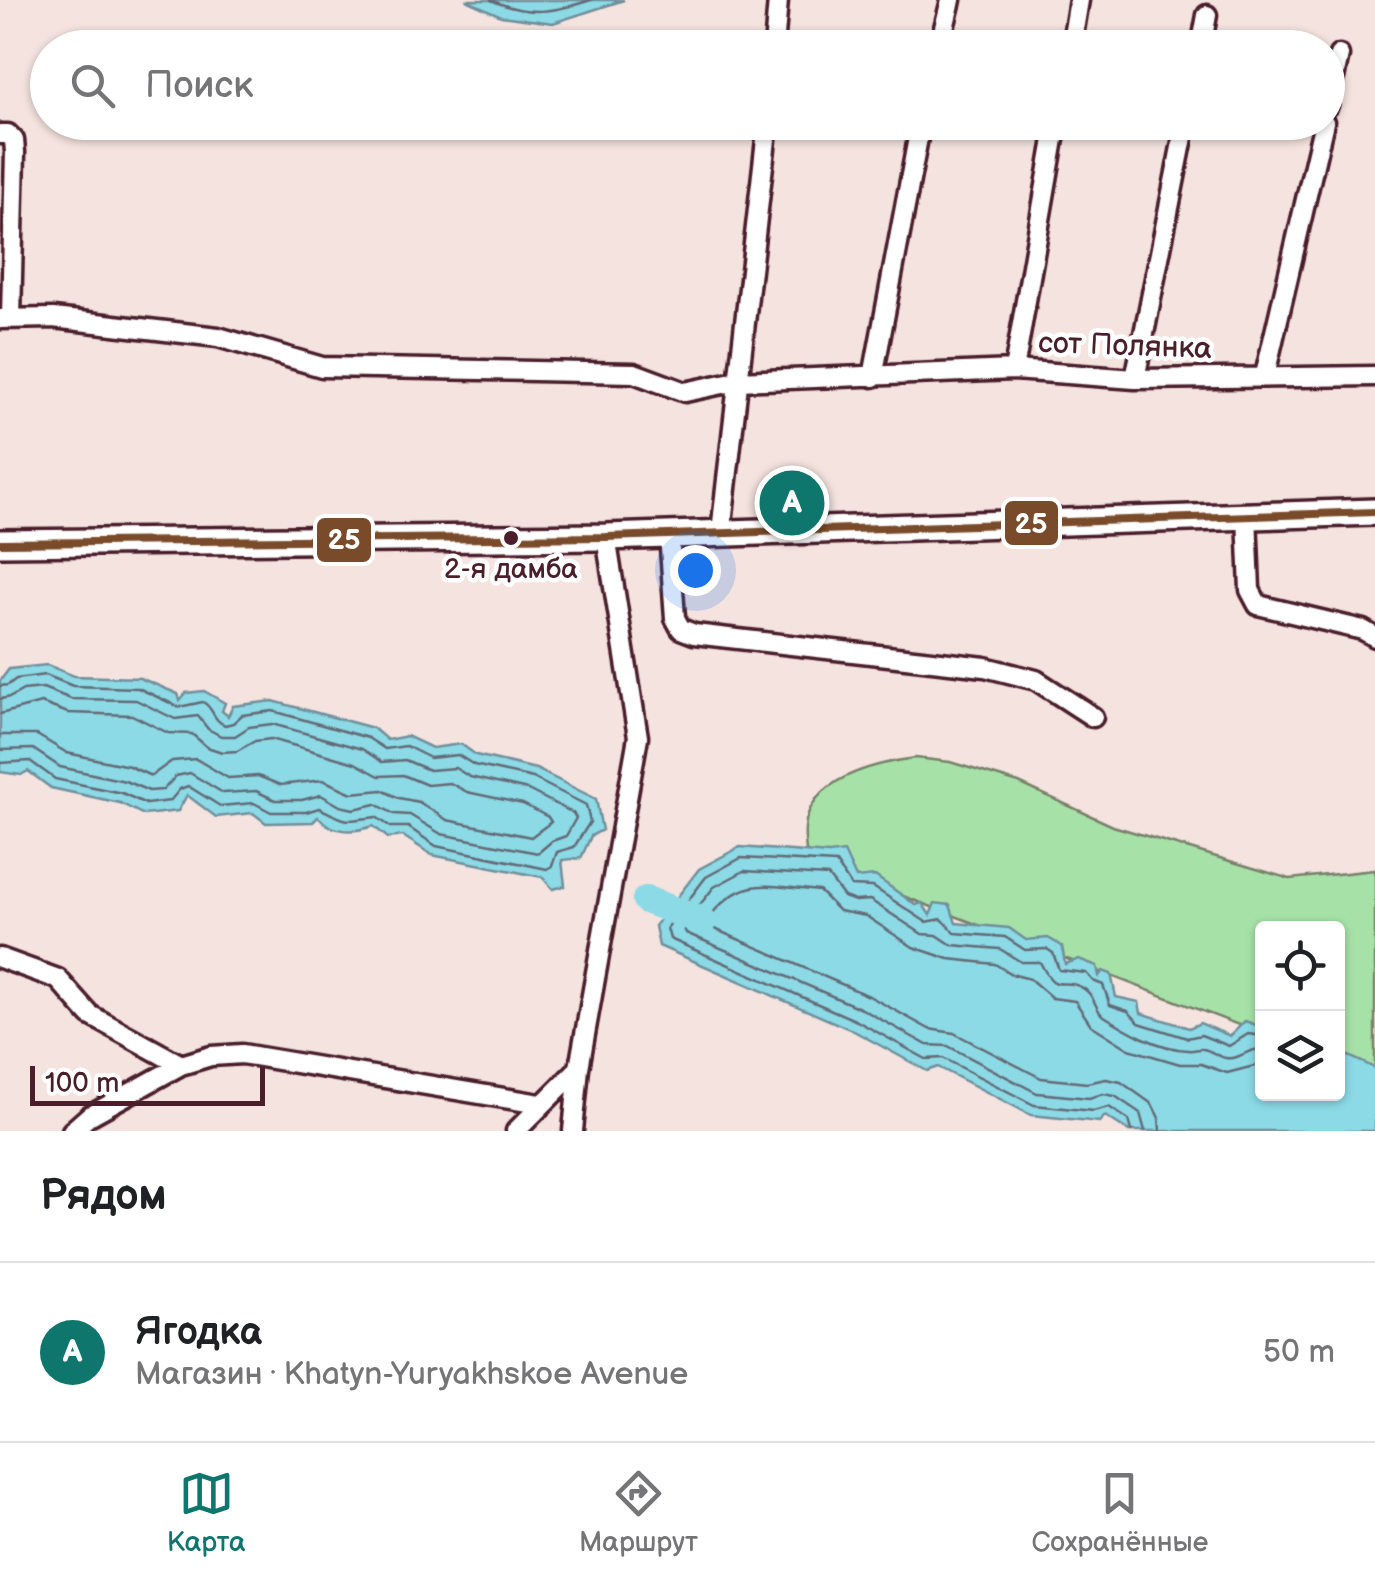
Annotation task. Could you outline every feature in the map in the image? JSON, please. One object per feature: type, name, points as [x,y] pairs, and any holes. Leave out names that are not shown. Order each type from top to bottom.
[{"type":"main road","points":[[0,542],[606,537],[1375,512]]},
{"type":"street","points":[[776,30],[778,0]]},
{"type":"street","points":[[944,30],[951,0]]},
{"type":"street","points":[[1074,30],[1079,0]]},
{"type":"street","points":[[1205,30],[1208,14]]},
{"type":"street","points":[[0,134],[8,134],[14,140],[16,152],[5,319]]},
{"type":"street","points":[[721,532],[766,140]]},
{"type":"street","points":[[873,377],[918,140]]},
{"type":"street","points":[[1014,370],[1055,140]]},
{"type":"street","points":[[1135,380],[1182,140]]},
{"type":"street","points":[[1264,375],[1320,140]]},
{"type":"street","name":"сот Полянка","points":[[5,319],[70,319],[218,338],[322,367],[634,373],[685,392],[736,381],[1014,370],[1135,380],[1375,376]]},
{"type":"street","points":[[1247,516],[1250,590],[1258,604],[1363,630],[1375,637]]},
{"type":"street","points":[[670,534],[675,618],[681,629],[694,634],[985,667],[1036,680],[1093,717]]},
{"type":"street","points":[[573,1131],[579,1068],[638,738],[606,537]]},
{"type":"street","points":[[0,958],[58,980],[90,1014],[181,1065]]},
{"type":"street","points":[[72,1131],[89,1116],[181,1065],[212,1056],[242,1054],[540,1104]]},
{"type":"street","points":[[516,1131],[579,1068]]},
{"type":"green space","points":[[916,758],[950,762],[1019,783],[1113,826],[1290,879],[1375,870],[1375,1078],[1345,1066],[1345,921],[1255,921],[1255,1031],[807,859],[805,828],[818,797],[847,776]]},
{"type":"water","points":[[466,0],[624,0],[553,23],[501,16]]},
{"type":"water","points":[[47,665],[74,676],[140,678],[178,694],[180,700],[186,693],[204,691],[225,703],[222,711],[228,716],[233,706],[273,701],[373,728],[387,740],[407,736],[432,748],[461,744],[476,755],[536,769],[596,799],[602,830],[591,836],[581,858],[562,860],[565,886],[553,889],[542,877],[432,855],[403,836],[388,838],[373,826],[344,830],[318,817],[313,822],[266,823],[253,813],[216,817],[187,795],[178,811],[144,815],[120,803],[51,788],[28,771],[21,775],[0,772],[0,681],[9,669]]},
{"type":"water","points":[[740,847],[844,852],[856,878],[875,876],[916,905],[922,903],[930,915],[935,903],[950,905],[956,923],[1009,928],[1026,940],[1048,938],[1062,946],[1065,964],[1079,959],[1097,966],[1099,976],[1103,971],[1111,974],[1116,997],[1139,1002],[1141,1013],[1189,1028],[1200,1023],[1230,1036],[1245,1021],[1255,1025],[1255,1101],[1345,1101],[1345,1056],[1375,1068],[1375,1131],[1129,1131],[1105,1116],[1099,1122],[1031,1115],[938,1067],[927,1071],[852,1030],[659,946],[655,926],[699,869]]},
{"type":"waterway","points":[[646,900],[703,921]]},
{"type":"transit line","name":"25","points":[[0,543],[606,537],[1375,512]]},
{"type":"place","name":"Ягодка","points":[[792,503]]},
{"type":"place","name":"2-я дамба","points":[[511,538]]}]
